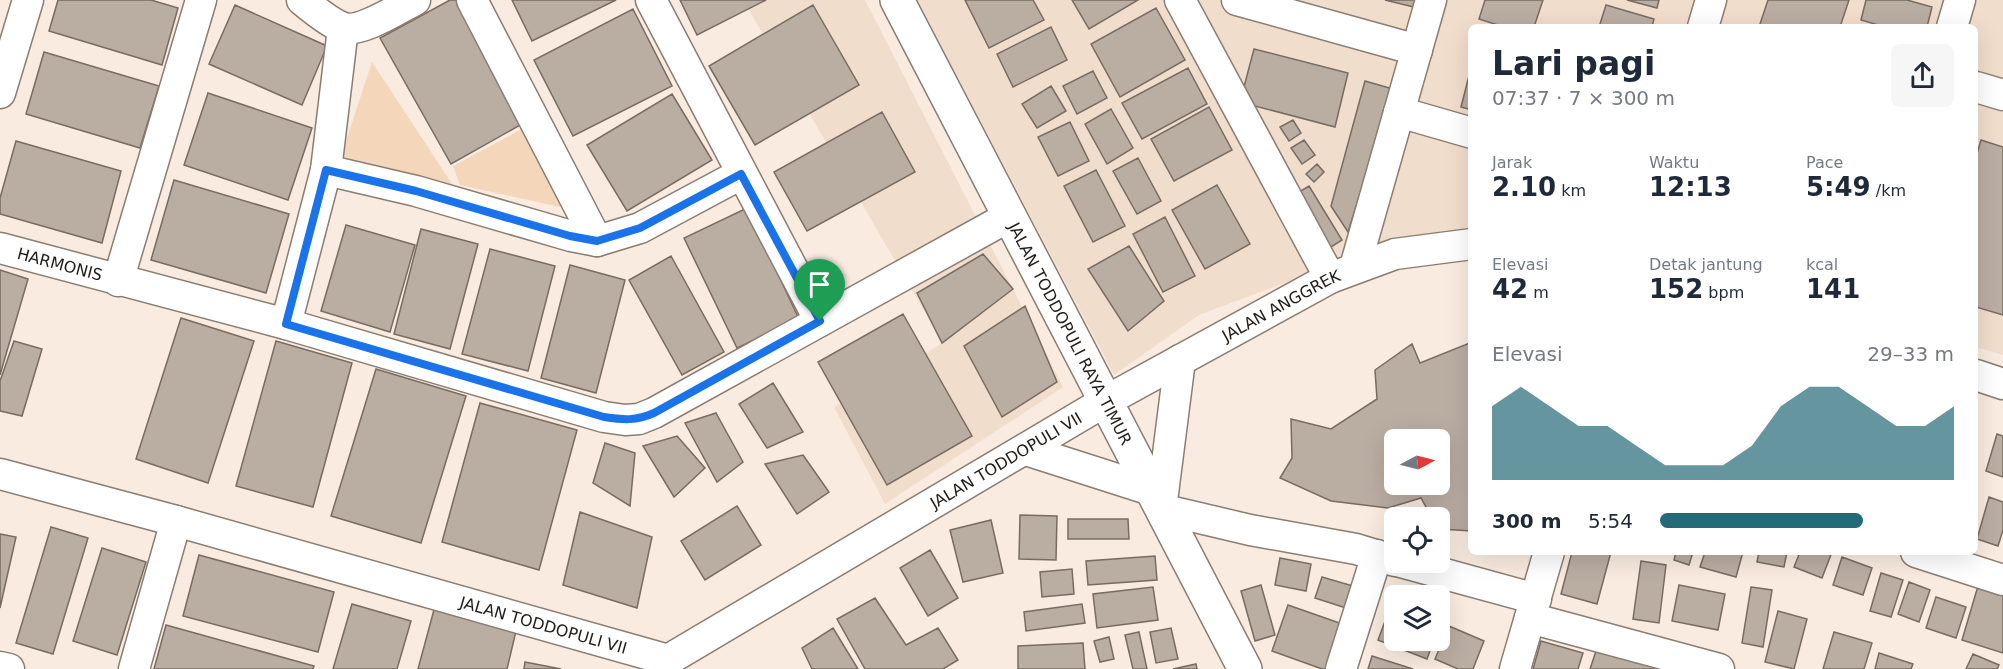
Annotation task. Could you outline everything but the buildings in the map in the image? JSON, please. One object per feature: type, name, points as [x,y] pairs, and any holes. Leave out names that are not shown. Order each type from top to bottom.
[{"type":"main road","name":"JALAN TODDOPULI RAYA TIMUR","points":[[897,0],[1104,402],[1245,669]]},
{"type":"street","points":[[0,93],[28,0]]},
{"type":"street","points":[[118,282],[201,0]]},
{"type":"street","points":[[302,0],[343,28],[355,28],[415,0]]},
{"type":"street","points":[[472,0],[597,241]]},
{"type":"street","points":[[651,0],[820,321]]},
{"type":"street","points":[[1180,0],[1343,273]]},
{"type":"street","points":[[1238,0],[1417,50]]},
{"type":"street","points":[[1343,273],[1399,112],[1431,0]]},
{"type":"street","points":[[1704,24],[1712,0]]},
{"type":"street","points":[[1953,24],[1960,0]]},
{"type":"street","points":[[286,324],[326,170],[343,28]]},
{"type":"street","points":[[1978,88],[2003,95]]},
{"type":"street","points":[[1399,112],[1468,132]]},
{"type":"street","points":[[326,170],[416,191],[570,236],[597,241],[640,228],[741,174]]},
{"type":"street","name":"HARMONIS","points":[[0,248],[118,282],[286,324],[604,417],[625,420],[639,419],[654,413],[1010,216]]},
{"type":"street","name":"JALAN ANGGREK","points":[[1104,402],[1343,273],[1395,254],[1468,245]]},
{"type":"street","points":[[1156,499],[1180,360]]},
{"type":"street","points":[[1978,376],[2003,384]]},
{"type":"street","name":"JALAN TODDOPULI VII","points":[[0,474],[176,520],[667,665],[1104,402]]},
{"type":"street","points":[[1026,450],[1156,499],[1384,558]]},
{"type":"street","points":[[134,669],[176,520]]},
{"type":"street","points":[[1515,669],[1548,555]]},
{"type":"street","points":[[1925,555],[2003,580]]},
{"type":"street","points":[[1341,669],[1385,573]]},
{"type":"street","points":[[1429,573],[1533,609],[1672,663],[1719,669]]},
{"type":"street","points":[[0,667],[9,669]]},
{"type":"shaded area","points":[[743,0],[865,0],[1063,387],[885,504],[834,407],[943,343]]},
{"type":"shaded area","points":[[917,0],[2003,0],[2003,355],[1978,348],[1978,24],[1468,24],[1468,229],[1409,236],[1199,315],[1114,375]]},
{"type":"shaded area","points":[[372,62],[452,184],[341,156]]},
{"type":"shaded area","points":[[524,128],[569,209],[460,185],[453,166]]},
{"type":"route","points":[[326,170],[416,191],[570,236],[597,241],[611,239],[640,228],[741,174],[820,321],[654,413],[639,419],[625,420],[604,417],[286,324],[326,170]]}]
